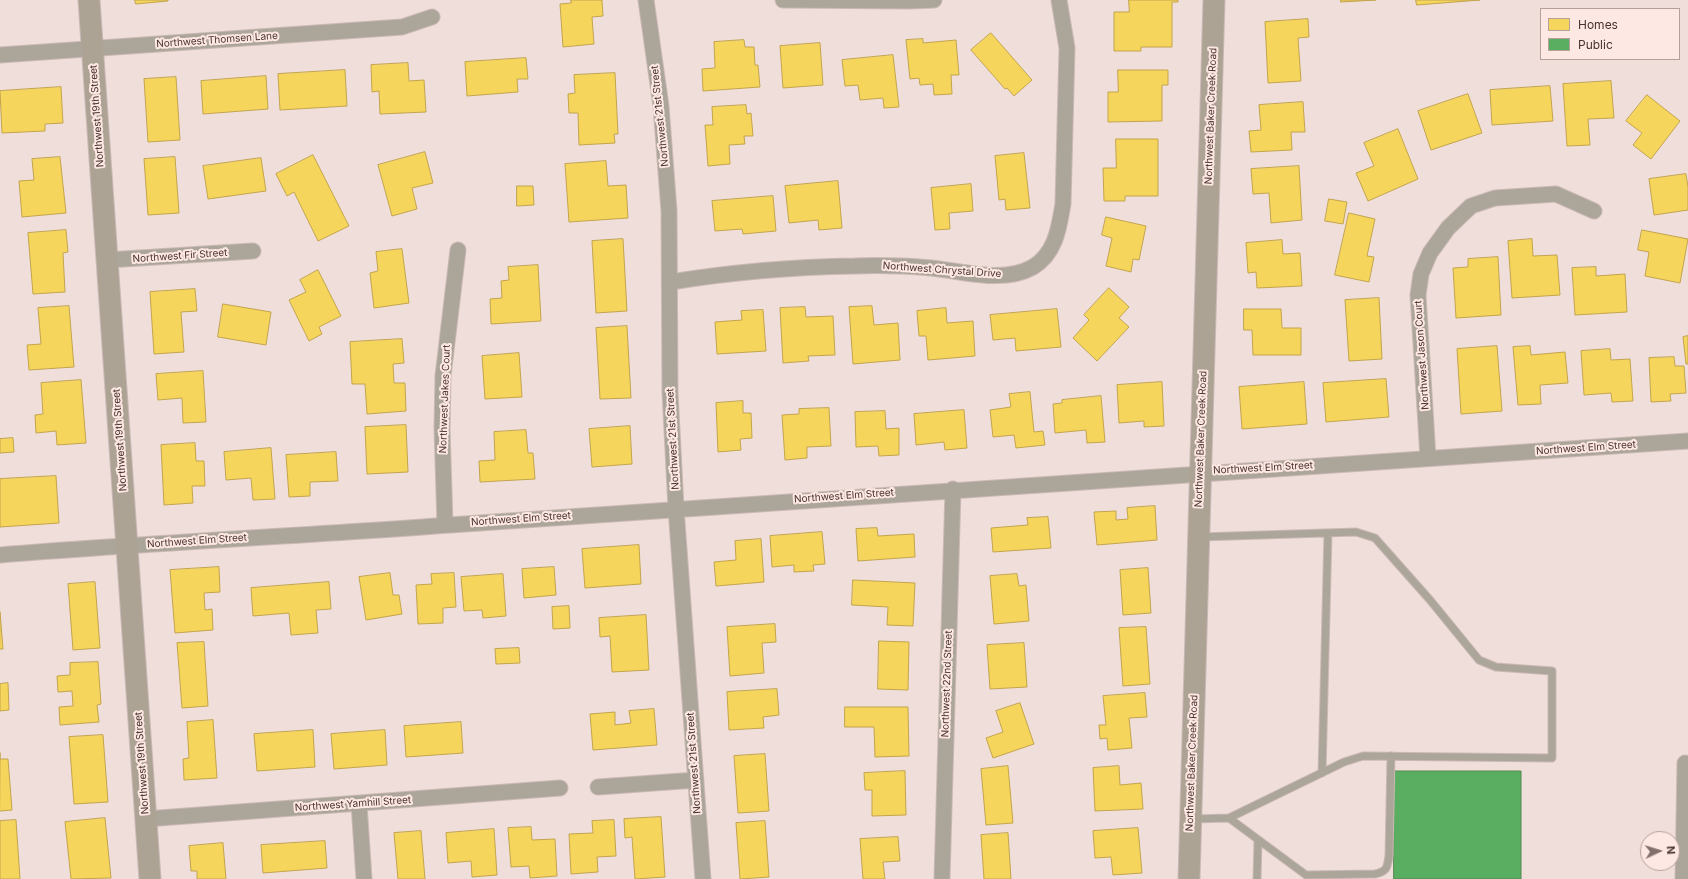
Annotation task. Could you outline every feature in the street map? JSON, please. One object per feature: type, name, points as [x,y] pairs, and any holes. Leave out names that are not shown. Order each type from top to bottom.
[{"type":"street","name":"Northwest 19th Street","points":[[89,0],[150,879]]},
{"type":"street","name":"Northwest 21st Street","points":[[646,0],[661,106],[669,211],[671,282],[670,392],[676,508],[703,879]]},
{"type":"street","points":[[783,0],[934,0]]},
{"type":"street","name":"Northwest Chrystal Drive","points":[[671,282],[728,273],[775,268],[889,266],[930,268],[996,276],[1016,273],[1033,266],[1047,255],[1055,242],[1059,229],[1063,204],[1067,48],[1059,0]]},
{"type":"street","name":"Northwest Baker Creek Road","points":[[1189,879],[1214,0]]},
{"type":"street","name":"Northwest Thomsen Lane","points":[[0,55],[402,27],[432,17]]},
{"type":"street","name":"Northwest Jason Court","points":[[1428,458],[1418,295],[1421,274],[1430,253],[1448,228],[1471,206],[1495,198],[1556,194],[1594,211]]},
{"type":"street","name":"Northwest Jakes Court","points":[[445,525],[442,428],[443,376],[458,250]]},
{"type":"street","name":"Northwest Fir Street","points":[[107,260],[253,251]]},
{"type":"street","name":"Northwest Elm Street","points":[[0,555],[127,545],[445,525],[1200,472],[1688,441]]},
{"type":"street","name":"Northwest 22nd Street","points":[[942,879],[953,489]]},
{"type":"street","points":[[1683,879],[1685,763]]},
{"type":"street","points":[[598,787],[696,780]]},
{"type":"street","name":"Northwest Yamhill Street","points":[[146,819],[560,788]]},
{"type":"street","points":[[359,804],[364,879]]},
{"type":"lane","points":[[1190,819],[1229,818],[1344,762],[1363,756],[1552,758],[1552,671],[1496,667],[1479,660],[1435,606],[1375,538],[1356,532],[1198,537]]},
{"type":"lane","points":[[1322,773],[1328,533]]},
{"type":"lane","points":[[1229,818],[1306,877],[1375,874],[1383,872],[1387,867],[1389,856],[1391,756]]},
{"type":"lane","points":[[1257,879],[1258,840]]},
{"type":"building: Homes","points":[[135,0],[168,0],[168,1],[136,4]]},
{"type":"building: Homes","points":[[571,0],[602,0],[603,16],[592,17],[594,44],[563,47],[560,4],[571,3]]},
{"type":"building: Homes","points":[[1129,0],[1178,0],[1178,2],[1172,2],[1172,47],[1141,47],[1141,51],[1114,51],[1114,12],[1129,12]]},
{"type":"building: Homes","points":[[1341,0],[1376,0],[1341,2]]},
{"type":"building: Homes","points":[[1416,0],[1480,0],[1417,5]]},
{"type":"building: Homes","points":[[1308,19],[1309,37],[1298,38],[1301,81],[1268,83],[1265,22]]},
{"type":"building: Homes","points":[[991,33],[1032,80],[1014,96],[1007,88],[1005,89],[971,50]]},
{"type":"building: Homes","points":[[923,39],[923,43],[956,40],[959,75],[951,75],[952,94],[934,95],[933,84],[920,85],[919,78],[910,79],[906,40]]},
{"type":"building: Homes","points":[[744,40],[745,47],[754,47],[755,65],[758,65],[760,87],[703,91],[702,69],[715,68],[714,42]]},
{"type":"building: Homes","points":[[820,43],[823,85],[783,88],[780,46]]},
{"type":"building: Homes","points":[[893,55],[899,107],[884,108],[883,98],[860,100],[858,85],[845,86],[842,60]]},
{"type":"building: Homes","points":[[526,58],[528,79],[517,79],[518,92],[467,96],[465,62]]},
{"type":"building: Homes","points":[[408,63],[409,81],[424,80],[426,112],[380,114],[379,91],[372,92],[371,65]]},
{"type":"building: Homes","points":[[345,70],[347,106],[280,110],[278,74]]},
{"type":"building: Homes","points":[[1118,70],[1168,70],[1168,85],[1162,85],[1162,121],[1108,122],[1108,92],[1118,92]]},
{"type":"building: Homes","points":[[615,73],[618,134],[614,134],[615,143],[579,145],[578,113],[569,113],[568,94],[575,93],[574,75]]},
{"type":"building: Homes","points":[[266,76],[268,109],[203,114],[201,81]]},
{"type":"building: Homes","points":[[176,77],[180,140],[148,142],[144,79]]},
{"type":"building: Homes","points":[[1611,81],[1614,118],[1588,119],[1590,145],[1567,146],[1563,84]]},
{"type":"building: Homes","points":[[1550,86],[1553,121],[1492,125],[1490,90]]},
{"type":"building: Homes","points":[[61,87],[63,123],[45,124],[45,131],[2,133],[0,91]]},
{"type":"building: Homes","points":[[1468,94],[1482,133],[1431,150],[1418,111]]},
{"type":"building: Homes","points":[[1647,95],[1680,121],[1651,159],[1633,145],[1642,133],[1626,121]]},
{"type":"building: Homes","points":[[1303,102],[1305,132],[1291,132],[1292,150],[1251,152],[1249,131],[1261,130],[1259,105]]},
{"type":"building: Homes","points":[[746,105],[747,114],[751,113],[753,136],[744,136],[745,144],[729,145],[730,164],[708,166],[705,125],[713,125],[712,107]]},
{"type":"building: Homes","points":[[1398,129],[1418,179],[1368,201],[1356,173],[1374,166],[1364,143]]},
{"type":"building: Homes","points":[[1116,139],[1158,139],[1158,196],[1125,196],[1125,201],[1104,201],[1103,168],[1116,168]]},
{"type":"building: Homes","points":[[425,152],[433,183],[412,188],[417,209],[392,216],[378,165]]},
{"type":"building: Homes","points":[[1024,153],[1030,208],[1006,210],[1005,199],[999,200],[995,156]]},
{"type":"building: Homes","points":[[313,155],[349,226],[318,241],[294,192],[287,196],[276,174]]},
{"type":"building: Homes","points":[[60,157],[66,213],[22,217],[19,181],[34,180],[32,159]]},
{"type":"building: Homes","points":[[175,157],[179,213],[148,215],[144,159]]},
{"type":"building: Homes","points":[[261,158],[266,191],[208,199],[203,166]]},
{"type":"building: Homes","points":[[606,161],[608,186],[626,185],[628,218],[569,222],[565,164]]},
{"type":"building: Homes","points":[[1299,166],[1302,220],[1271,223],[1269,193],[1253,194],[1251,169]]},
{"type":"building: Homes","points":[[1686,174],[1688,187],[1688,210],[1654,215],[1649,179]]},
{"type":"building: Homes","points":[[838,181],[842,228],[819,230],[818,220],[789,223],[785,186]]},
{"type":"building: Homes","points":[[971,184],[973,211],[949,213],[950,229],[935,230],[931,188]]},
{"type":"building: Homes","points":[[517,186],[533,186],[534,205],[517,206]]},
{"type":"building: Homes","points":[[773,196],[776,231],[743,234],[742,229],[715,231],[712,201]]},
{"type":"building: Homes","points":[[1329,199],[1347,202],[1343,224],[1325,221]]},
{"type":"building: Homes","points":[[1349,213],[1375,219],[1367,256],[1374,257],[1369,282],[1335,275]]},
{"type":"building: Homes","points":[[1106,217],[1146,226],[1139,260],[1133,259],[1131,272],[1106,266],[1112,238],[1102,235]]},
{"type":"building: Homes","points":[[66,230],[68,252],[63,253],[65,292],[33,294],[28,233]]},
{"type":"building: Homes","points":[[1642,230],[1688,239],[1680,283],[1645,276],[1649,252],[1638,250]]},
{"type":"building: Homes","points":[[623,239],[627,311],[596,313],[592,241]]},
{"type":"building: Homes","points":[[1532,239],[1533,256],[1557,255],[1560,295],[1512,298],[1508,241]]},
{"type":"building: Homes","points":[[1282,240],[1283,254],[1300,253],[1302,286],[1257,288],[1256,272],[1248,273],[1246,243]]},
{"type":"building: Homes","points":[[402,249],[409,303],[374,308],[370,273],[378,271],[376,252]]},
{"type":"building: Homes","points":[[1498,257],[1501,315],[1456,318],[1453,268],[1468,267],[1468,259]]},
{"type":"building: Homes","points":[[538,265],[541,321],[491,324],[490,299],[502,298],[501,281],[509,280],[508,267]]},
{"type":"building: Homes","points":[[1596,267],[1596,276],[1625,274],[1627,312],[1575,315],[1572,268]]},
{"type":"building: Homes","points":[[318,270],[341,316],[319,327],[322,334],[309,341],[289,300],[306,292],[300,280]]},
{"type":"building: Homes","points":[[1109,288],[1129,307],[1119,318],[1129,327],[1097,361],[1073,338],[1089,320],[1084,315]]},
{"type":"building: Homes","points":[[195,289],[197,311],[181,312],[184,352],[154,354],[150,292]]},
{"type":"building: Homes","points":[[1379,298],[1382,359],[1349,361],[1345,300]]},
{"type":"building: Homes","points":[[223,304],[271,312],[266,345],[218,337]]},
{"type":"building: Homes","points":[[69,306],[74,367],[29,370],[27,345],[41,344],[38,308]]},
{"type":"building: Homes","points":[[872,306],[874,325],[898,323],[900,360],[853,364],[849,307]]},
{"type":"building: Homes","points":[[805,307],[806,317],[833,316],[835,355],[808,356],[809,361],[783,363],[780,308]]},
{"type":"building: Homes","points":[[946,308],[947,323],[973,321],[975,356],[928,360],[926,336],[919,336],[917,311]]},
{"type":"building: Homes","points":[[1057,309],[1061,347],[1016,351],[1015,338],[993,340],[990,315]]},
{"type":"building: Homes","points":[[1244,309],[1281,309],[1282,328],[1301,328],[1301,355],[1253,355],[1252,330],[1244,330]]},
{"type":"building: Homes","points":[[763,310],[766,351],[717,354],[715,322],[742,320],[741,311]]},
{"type":"building: Homes","points":[[627,326],[631,398],[600,399],[596,328]]},
{"type":"building: Homes","points":[[1688,336],[1688,364],[1686,364],[1683,337]]},
{"type":"building: Homes","points":[[402,339],[404,363],[393,364],[394,383],[405,383],[406,411],[367,414],[365,384],[352,384],[350,342]]},
{"type":"building: Homes","points":[[1497,346],[1502,411],[1461,414],[1457,349]]},
{"type":"building: Homes","points":[[1530,346],[1531,355],[1565,352],[1568,383],[1540,385],[1541,404],[1518,405],[1513,347]]},
{"type":"building: Homes","points":[[1610,349],[1611,360],[1630,359],[1633,401],[1612,402],[1611,393],[1584,395],[1581,351]]},
{"type":"building: Homes","points":[[519,353],[522,397],[485,399],[482,356]]},
{"type":"building: Homes","points":[[1674,357],[1675,366],[1684,366],[1686,393],[1670,394],[1671,401],[1651,402],[1649,358]]},
{"type":"building: Homes","points":[[203,371],[206,422],[183,423],[182,398],[158,400],[156,374]]},
{"type":"building: Homes","points":[[1386,379],[1389,417],[1326,422],[1323,383]]},
{"type":"building: Homes","points":[[81,380],[86,443],[57,445],[56,431],[36,433],[35,415],[43,414],[41,383]]},
{"type":"building: Homes","points":[[1162,382],[1164,426],[1144,427],[1144,421],[1119,423],[1117,385]]},
{"type":"building: Homes","points":[[1304,382],[1307,424],[1242,429],[1239,387]]},
{"type":"building: Homes","points":[[1030,392],[1034,432],[1043,431],[1045,445],[1016,448],[1014,435],[993,437],[990,410],[1011,407],[1009,394]]},
{"type":"building: Homes","points":[[1101,396],[1105,442],[1087,443],[1086,430],[1055,433],[1053,404],[1062,403],[1062,400]]},
{"type":"building: Homes","points":[[743,401],[743,413],[751,413],[752,438],[740,439],[741,450],[718,452],[716,403]]},
{"type":"building: Homes","points":[[829,408],[831,446],[807,447],[807,458],[785,460],[782,415],[799,414],[799,409]]},
{"type":"building: Homes","points":[[964,410],[967,448],[945,450],[944,442],[916,445],[914,414]]},
{"type":"building: Homes","points":[[885,411],[886,429],[899,428],[899,455],[879,456],[878,446],[856,447],[855,412]]},
{"type":"building: Homes","points":[[406,425],[408,472],[367,474],[365,427]]},
{"type":"building: Homes","points":[[630,426],[632,464],[592,467],[589,429]]},
{"type":"building: Homes","points":[[526,430],[528,453],[533,453],[535,479],[480,482],[479,461],[495,460],[494,432]]},
{"type":"building: Homes","points":[[13,438],[14,452],[0,453],[0,439]]},
{"type":"building: Homes","points":[[195,443],[196,461],[204,461],[205,486],[192,486],[193,503],[164,505],[161,445]]},
{"type":"building: Homes","points":[[271,448],[275,499],[253,500],[251,478],[226,480],[224,452]]},
{"type":"building: Homes","points":[[336,452],[338,481],[310,482],[310,496],[289,497],[286,455]]},
{"type":"building: Homes","points":[[56,476],[59,523],[0,527],[0,479]]},
{"type":"building: Homes","points":[[1155,506],[1157,540],[1097,545],[1094,512],[1116,511],[1116,520],[1128,519],[1127,508]]},
{"type":"building: Homes","points":[[1048,517],[1051,548],[993,552],[991,528],[1028,525],[1027,518]]},
{"type":"building: Homes","points":[[877,528],[878,536],[914,534],[915,557],[858,561],[856,529]]},
{"type":"building: Homes","points":[[822,532],[825,564],[813,565],[814,571],[794,572],[794,565],[772,567],[770,536]]},
{"type":"building: Homes","points":[[761,539],[764,582],[716,586],[714,562],[736,560],[735,541]]},
{"type":"building: Homes","points":[[639,545],[641,584],[585,588],[582,549]]},
{"type":"building: Homes","points":[[219,567],[220,592],[204,593],[205,610],[212,609],[213,630],[175,633],[170,570]]},
{"type":"building: Homes","points":[[554,567],[556,595],[524,598],[522,569]]},
{"type":"building: Homes","points":[[1148,568],[1151,613],[1123,615],[1120,570]]},
{"type":"building: Homes","points":[[390,573],[393,595],[399,595],[402,614],[366,620],[359,577]]},
{"type":"building: Homes","points":[[454,573],[456,607],[443,608],[443,623],[418,624],[416,585],[432,584],[431,574]]},
{"type":"building: Homes","points":[[503,574],[506,616],[483,618],[482,610],[464,611],[461,577]]},
{"type":"building: Homes","points":[[1017,574],[1019,586],[1026,585],[1029,621],[994,624],[990,576]]},
{"type":"building: Homes","points":[[853,580],[915,583],[913,626],[887,625],[888,607],[852,605]]},
{"type":"building: Homes","points":[[95,582],[100,648],[73,650],[68,584]]},
{"type":"building: Homes","points":[[329,582],[331,609],[316,610],[318,633],[291,635],[289,613],[253,616],[251,588]]},
{"type":"building: Homes","points":[[569,606],[570,628],[553,629],[552,607]]},
{"type":"building: Homes","points":[[0,612],[3,649],[0,649]]},
{"type":"building: Homes","points":[[646,615],[649,670],[612,672],[610,636],[600,637],[599,618]]},
{"type":"building: Homes","points":[[775,624],[776,642],[762,643],[764,673],[730,676],[727,627]]},
{"type":"building: Homes","points":[[1146,627],[1150,684],[1123,686],[1119,628]]},
{"type":"building: Homes","points":[[879,641],[909,642],[908,690],[878,689]]},
{"type":"building: Homes","points":[[204,642],[208,706],[182,708],[177,643]]},
{"type":"building: Homes","points":[[1024,643],[1027,687],[990,689],[987,645]]},
{"type":"building: Homes","points":[[519,648],[520,663],[496,664],[495,649]]},
{"type":"building: Homes","points":[[98,662],[101,704],[97,705],[99,722],[60,725],[59,707],[73,706],[72,691],[58,692],[57,676],[70,675],[70,663]]},
{"type":"building: Homes","points":[[8,683],[9,710],[0,711],[0,684]]},
{"type":"building: Homes","points":[[777,689],[779,715],[763,717],[764,728],[729,730],[727,692]]},
{"type":"building: Homes","points":[[1145,693],[1147,717],[1129,718],[1132,748],[1108,750],[1107,738],[1100,739],[1099,725],[1106,725],[1103,696]]},
{"type":"building: Homes","points":[[1020,703],[1034,744],[993,758],[986,738],[1003,732],[996,711]]},
{"type":"building: Homes","points":[[845,707],[908,707],[909,756],[875,757],[874,727],[845,727]]},
{"type":"building: Homes","points":[[654,709],[657,745],[593,750],[590,714],[615,712],[615,725],[631,723],[629,711]]},
{"type":"building: Homes","points":[[213,720],[217,778],[184,780],[183,759],[189,758],[187,722]]},
{"type":"building: Homes","points":[[461,722],[463,753],[406,757],[404,726]]},
{"type":"building: Homes","points":[[313,730],[315,767],[257,771],[254,734]]},
{"type":"building: Homes","points":[[385,730],[387,765],[334,769],[331,734]]},
{"type":"building: Homes","points":[[103,735],[108,802],[74,804],[69,737]]},
{"type":"building: Homes","points":[[765,754],[769,811],[738,813],[734,756]]},
{"type":"building: Homes","points":[[0,759],[8,759],[12,810],[0,811]]},
{"type":"building: Homes","points":[[1008,766],[1013,823],[986,825],[981,769]]},
{"type":"building: Homes","points":[[1119,766],[1120,785],[1141,783],[1143,809],[1095,811],[1093,768]]},
{"type":"building: Homes","points":[[905,771],[906,815],[872,816],[872,790],[865,790],[864,773]]},
{"type":"building: Homes","points":[[661,817],[665,877],[635,879],[632,837],[625,838],[624,819]]},
{"type":"building: Homes","points":[[105,818],[111,878],[71,879],[65,822]]},
{"type":"building: Homes","points":[[16,820],[20,879],[0,879],[0,821]]},
{"type":"building: Homes","points":[[614,820],[616,856],[597,857],[598,872],[571,874],[569,834],[593,833],[592,821]]},
{"type":"building: Homes","points":[[765,821],[769,877],[740,879],[736,823]]},
{"type":"building: Homes","points":[[531,827],[532,840],[555,839],[557,876],[530,878],[529,866],[511,867],[508,828]]},
{"type":"building: Homes","points":[[1138,828],[1142,873],[1113,875],[1111,857],[1095,858],[1093,831]]},
{"type":"building: Homes","points":[[494,829],[497,875],[472,877],[471,861],[448,863],[446,833]]},
{"type":"building: Homes","points":[[421,831],[425,879],[398,879],[394,833]]},
{"type":"building: Homes","points":[[1008,833],[1011,879],[984,879],[981,835]]},
{"type":"building: Homes","points":[[898,837],[900,861],[883,862],[885,879],[863,879],[860,839]]},
{"type":"building: Homes","points":[[325,841],[327,868],[263,873],[261,845]]},
{"type":"building: Homes","points":[[223,843],[226,879],[197,879],[197,871],[191,871],[189,846]]},
{"type":"building: Public","points":[[1394,771],[1521,771],[1521,879],[1394,879]]}]
